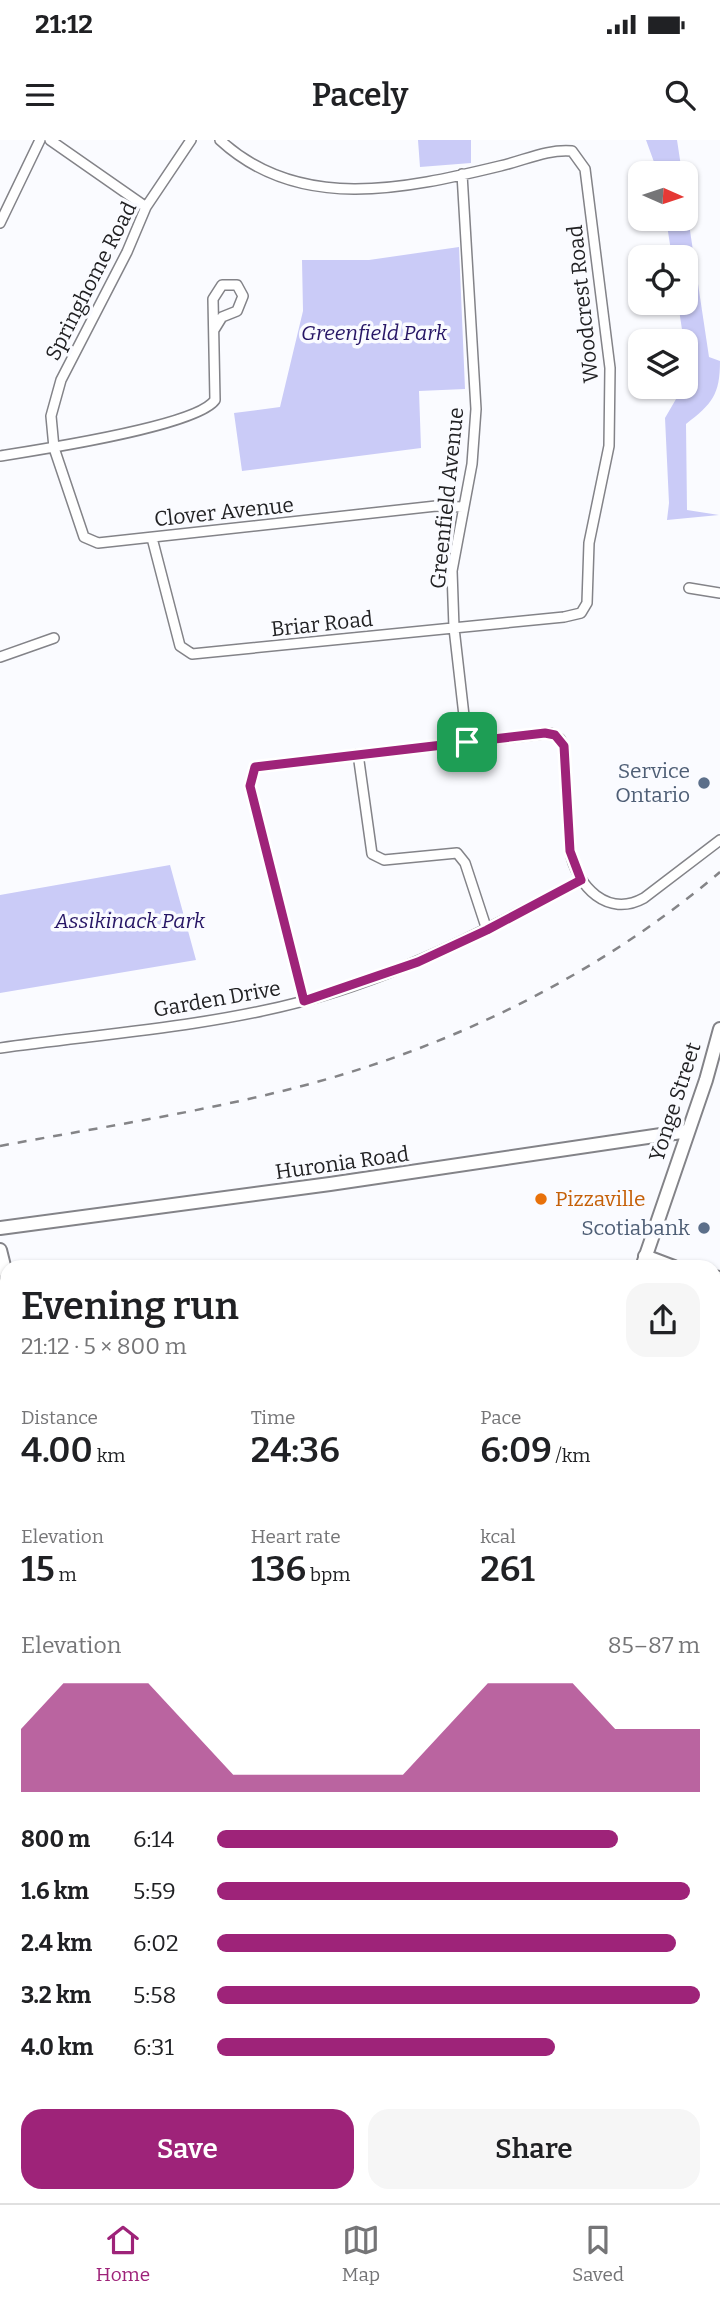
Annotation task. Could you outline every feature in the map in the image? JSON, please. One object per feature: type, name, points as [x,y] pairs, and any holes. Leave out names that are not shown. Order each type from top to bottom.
[{"type":"main road","name":"Yonge Street","points":[[644,1260],[720,1029]]},
{"type":"main road","name":"Huronia Road","points":[[0,1228],[330,1184],[688,1131]]},
{"type":"street","points":[[0,223],[40,140]]},
{"type":"street","points":[[50,140],[146,207]]},
{"type":"street","name":"Springhome Road","points":[[54,448],[51,416],[61,380],[127,252],[146,207],[191,140]]},
{"type":"street","name":"Woodcrest Road","points":[[220,140],[273,175],[328,190],[358,191],[503,166],[552,149],[572,151],[585,169],[610,368],[609,446],[589,543],[587,603],[580,613]]},
{"type":"street","name":"Greenfield Avenue","points":[[462,174],[476,410],[472,464],[452,571],[454,628],[467,742]]},
{"type":"street","points":[[0,456],[54,448],[186,419],[211,406],[215,400],[213,299],[222,285],[237,285],[243,296],[237,311],[222,317],[214,330]]},
{"type":"street","name":"Clover Avenue","points":[[54,448],[84,537],[98,543],[436,506],[463,507]]},
{"type":"street","name":"Briar Road","points":[[152,538],[180,646],[192,654],[580,613]]},
{"type":"street","points":[[689,588],[720,593]]},
{"type":"street","points":[[0,657],[54,638]]},
{"type":"street","points":[[304,1001],[249,779],[255,767],[545,733],[560,739],[564,746],[570,851],[581,880],[606,902],[623,906],[634,904],[720,840]]},
{"type":"street","points":[[358,754],[372,854],[384,860],[457,853],[465,863],[487,930]]},
{"type":"street","name":"Garden Drive","points":[[0,1048],[208,1020],[304,1001],[409,965],[487,930],[581,880]]},
{"type":"green space","points":[[418,140],[471,140],[471,163],[420,167]]},
{"type":"green space","points":[[646,140],[677,140],[680,161],[654,161]]},
{"type":"green space","points":[[668,231],[690,231],[692,245],[670,245]]},
{"type":"green space","name":"Greenfield Park","points":[[459,247],[465,389],[419,391],[421,448],[242,471],[234,413],[280,407],[303,311],[302,260],[369,260]]},
{"type":"green space","points":[[698,284],[709,357],[720,361],[713,398],[686,424],[687,510],[719,515],[667,520],[669,503],[665,418],[676,399],[698,399],[698,329],[682,329],[680,315],[698,315]]},
{"type":"green space","name":"Assikinack Park","points":[[170,865],[196,960],[0,993],[0,895]]},
{"type":"railway","points":[[0,1146],[265,1095],[359,1070],[415,1050],[469,1028],[575,974],[674,909],[720,872]]},
{"type":"place","name":"Service Ontario","points":[[704,783]]},
{"type":"place","name":"Pizzaville","points":[[541,1199]]},
{"type":"place","name":"Scotiabank","points":[[704,1228]]},
{"type":"route","points":[[545,733],[560,739],[564,746],[570,851],[581,880],[487,930],[418,962],[304,1001],[250,786],[251,773],[255,767],[261,765],[467,742],[545,733]]}]
